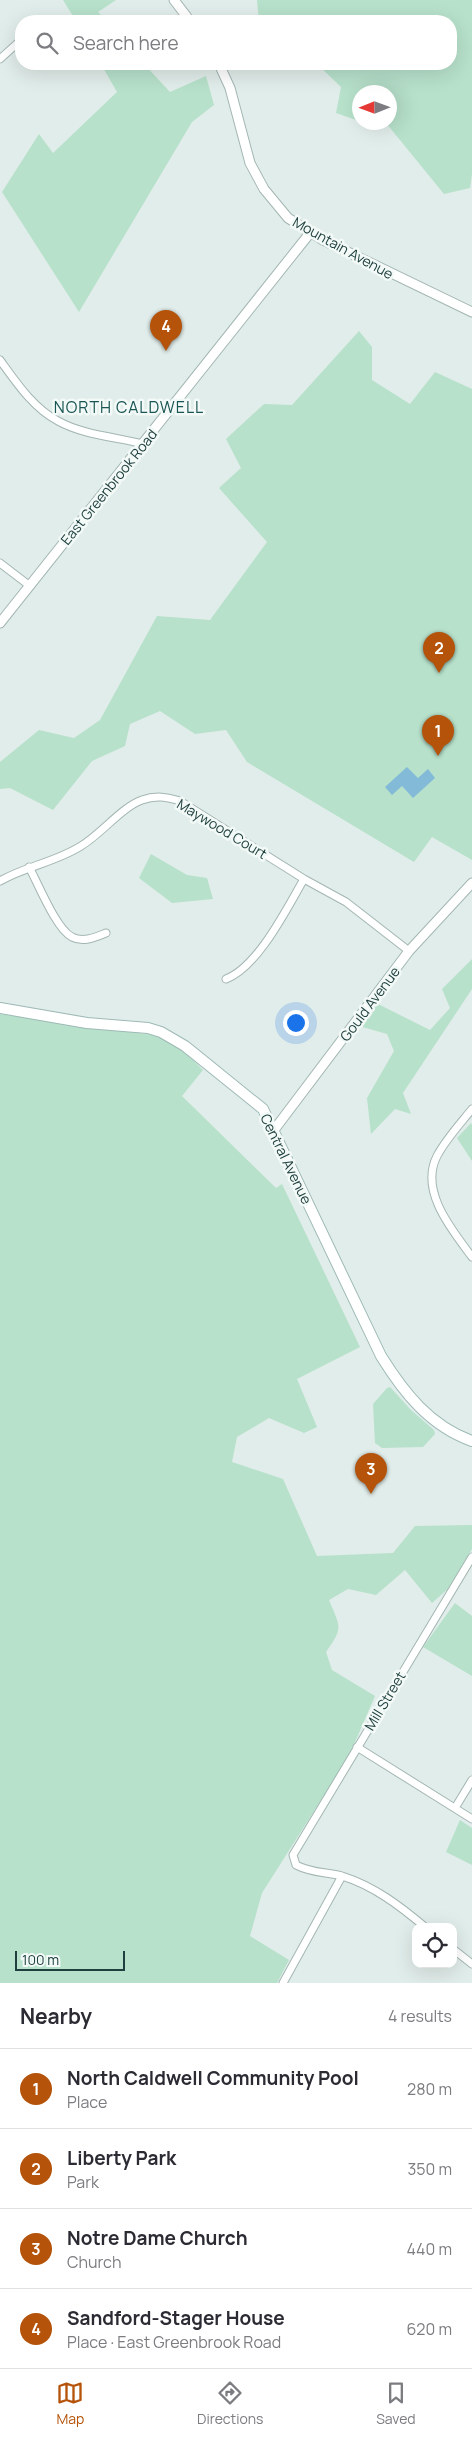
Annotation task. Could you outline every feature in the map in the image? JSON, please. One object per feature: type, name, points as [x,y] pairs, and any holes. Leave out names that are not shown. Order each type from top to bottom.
[{"type":"main road","name":"Central Avenue","points":[[0,1008],[87,1023],[148,1028],[168,1035],[185,1046],[263,1109],[381,1356],[398,1384],[416,1405],[438,1423],[472,1441]]},
{"type":"street","points":[[174,0],[185,15]]},
{"type":"street","points":[[0,59],[15,45]]},
{"type":"street","name":"Mountain Avenue","points":[[221,70],[230,88],[246,150],[257,177],[279,209],[310,233],[472,312]]},
{"type":"street","name":"East Greenbrook Road","points":[[0,623],[310,233]]},
{"type":"street","points":[[0,360],[30,398],[58,421],[76,429],[143,444]]},
{"type":"street","points":[[0,563],[30,586]]},
{"type":"street","name":"Maywood Court","points":[[0,881],[29,866],[61,856],[80,847],[101,833],[127,808],[140,800],[164,797],[180,801],[304,879],[346,902],[409,951]]},
{"type":"street","points":[[29,866],[60,925],[72,937],[82,939],[106,933]]},
{"type":"street","points":[[226,979],[240,971],[270,937],[304,879]]},
{"type":"street","name":"Gould Avenue","points":[[274,1130],[409,951],[472,883]]},
{"type":"street","points":[[472,1109],[438,1154],[432,1171],[432,1182],[438,1204],[472,1256]]},
{"type":"street","name":"Mill Street","points":[[342,1876],[305,1870],[296,1865],[293,1855],[472,1557]]},
{"type":"street","points":[[357,1746],[472,1819]]},
{"type":"street","points":[[455,1808],[472,1780]]},
{"type":"street","points":[[286,1982],[342,1876],[379,1892],[420,1923]]},
{"type":"street","points":[[457,1952],[472,1964]]},
{"type":"green space","points":[[63,0],[116,0],[98,12],[101,15],[72,15]]},
{"type":"green space","points":[[257,0],[472,0],[472,174],[470,188],[444,194],[392,130],[397,130],[397,85],[352,85],[352,119],[336,113],[341,87],[323,70],[457,70],[457,15],[258,15]]},
{"type":"green space","points":[[104,70],[150,70],[170,92],[206,76],[214,105],[192,122],[79,312],[2,192],[39,134],[53,153],[117,92]]},
{"type":"green space","points":[[359,331],[372,347],[372,380],[410,404],[435,372],[472,389],[472,860],[432,837],[414,862],[247,762],[226,730],[195,734],[160,711],[130,724],[125,746],[92,761],[53,810],[10,788],[0,789],[0,762],[39,730],[74,738],[100,720],[157,616],[210,620],[267,542],[219,488],[241,468],[226,439],[264,404],[292,405]]},
{"type":"green space","points":[[151,854],[187,875],[207,878],[213,899],[172,903],[139,878]]},
{"type":"green space","points":[[472,959],[472,989],[403,1093],[411,1114],[395,1109],[371,1134],[367,1098],[394,1051],[387,1034],[359,1026],[378,1004],[430,1030],[450,1008],[442,989]]},
{"type":"green space","points":[[0,1014],[152,1035],[177,1044],[203,1070],[182,1096],[276,1188],[282,1184],[360,1347],[297,1379],[317,1427],[304,1433],[269,1418],[237,1437],[232,1462],[283,1479],[317,1556],[393,1553],[415,1526],[472,1525],[472,1549],[449,1588],[432,1603],[405,1570],[376,1595],[348,1589],[329,1600],[338,1622],[336,1637],[326,1652],[332,1670],[375,1696],[349,1756],[262,1893],[250,1936],[289,1960],[277,1983],[0,1983]]},
{"type":"green space","points":[[471,1123],[472,1125],[472,1161],[457,1138]]},
{"type":"green space","points":[[390,1387],[411,1410],[434,1430],[435,1434],[423,1447],[382,1448],[375,1443],[373,1404]]},
{"type":"green space","points":[[455,1603],[472,1616],[472,1676],[423,1647]]},
{"type":"green space","points":[[460,1820],[472,1828],[472,1865],[446,1852]]},
{"type":"water","points":[[407,767],[418,778],[428,769],[435,778],[413,798],[402,786],[392,795],[385,787]]},
{"type":"place","name":"Sandford-Stager House","points":[[166,351]]},
{"type":"place","name":"Liberty Park","points":[[439,673]]},
{"type":"place","name":"North Caldwell Community Pool","points":[[438,756]]},
{"type":"place","name":"Notre Dame Church","points":[[371,1494]]},
{"type":"district","name":"NORTH CALDWELL","points":[[129,407]]}]
